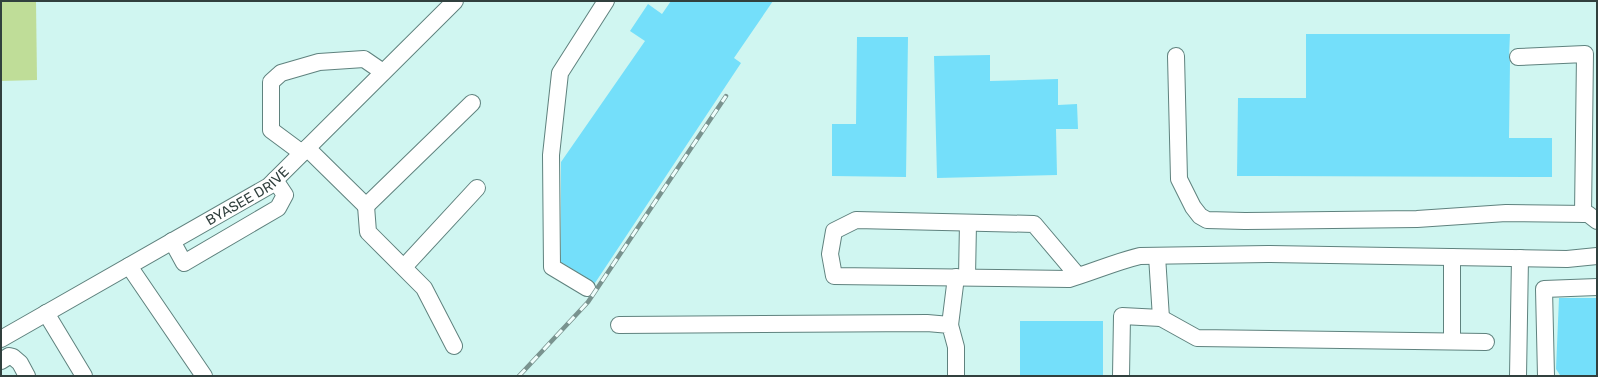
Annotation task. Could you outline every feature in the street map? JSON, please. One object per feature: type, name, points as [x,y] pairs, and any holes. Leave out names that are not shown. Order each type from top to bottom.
[{"type":"street","name":"BYASEE DRIVE","points":[[1,339],[269,186],[455,1]]},
{"type":"street","points":[[587,288],[552,267],[551,155],[560,73],[606,1]]},
{"type":"street","points":[[1176,56],[1179,179],[1193,207],[1200,216],[1207,220],[1245,222],[1417,219],[1506,213],[1590,217],[1585,54],[1518,57]]},
{"type":"street","points":[[383,72],[364,59],[319,62],[281,73],[271,82],[271,130],[305,150],[366,206],[368,232],[424,288],[454,346]]},
{"type":"street","points":[[366,206],[472,103]]},
{"type":"street","points":[[172,241],[184,263],[278,208],[285,196],[275,180]]},
{"type":"street","points":[[404,267],[477,188]]},
{"type":"street","points":[[1078,276],[1034,224],[856,220],[834,231],[830,254],[834,276],[1069,278],[1078,276],[1140,256],[1268,254],[1520,258],[1567,258],[1597,256]]},
{"type":"street","points":[[956,376],[956,348],[950,325],[961,277],[968,223]]},
{"type":"street","points":[[1157,256],[1161,318]]},
{"type":"street","points":[[1452,257],[1452,341]]},
{"type":"street","points":[[1518,376],[1520,258]]},
{"type":"street","points":[[129,266],[204,376]]},
{"type":"street","points":[[1546,376],[1544,289],[1597,287]]},
{"type":"street","points":[[46,313],[84,376]]},
{"type":"street","points":[[1121,376],[1122,316],[1161,318],[1197,338],[1486,342]]},
{"type":"street","points":[[619,325],[927,323],[950,325]]},
{"type":"street","points":[[2,357],[13,357],[20,363],[28,376]]},
{"type":"green space","points":[[1,1],[36,1],[37,80],[1,81]]},
{"type":"building","points":[[671,1],[773,1],[734,58],[741,63],[595,283],[561,262],[561,162],[645,41],[630,31],[648,4],[662,14]]},
{"type":"building","points":[[1306,34],[1510,34],[1509,138],[1552,138],[1552,177],[1237,176],[1238,98],[1306,98]]},
{"type":"building","points":[[857,37],[908,37],[906,177],[832,176],[832,124],[856,124]]},
{"type":"building","points":[[990,55],[990,81],[1058,79],[1058,105],[1077,104],[1078,129],[1056,129],[1057,175],[937,178],[934,56]]},
{"type":"building","points":[[1559,298],[1597,298],[1597,375],[1560,375],[1556,369]]},
{"type":"building","points":[[1020,321],[1103,321],[1103,376],[1020,376]]},
{"type":"railway","points":[[519,376],[588,302],[726,96]]}]
